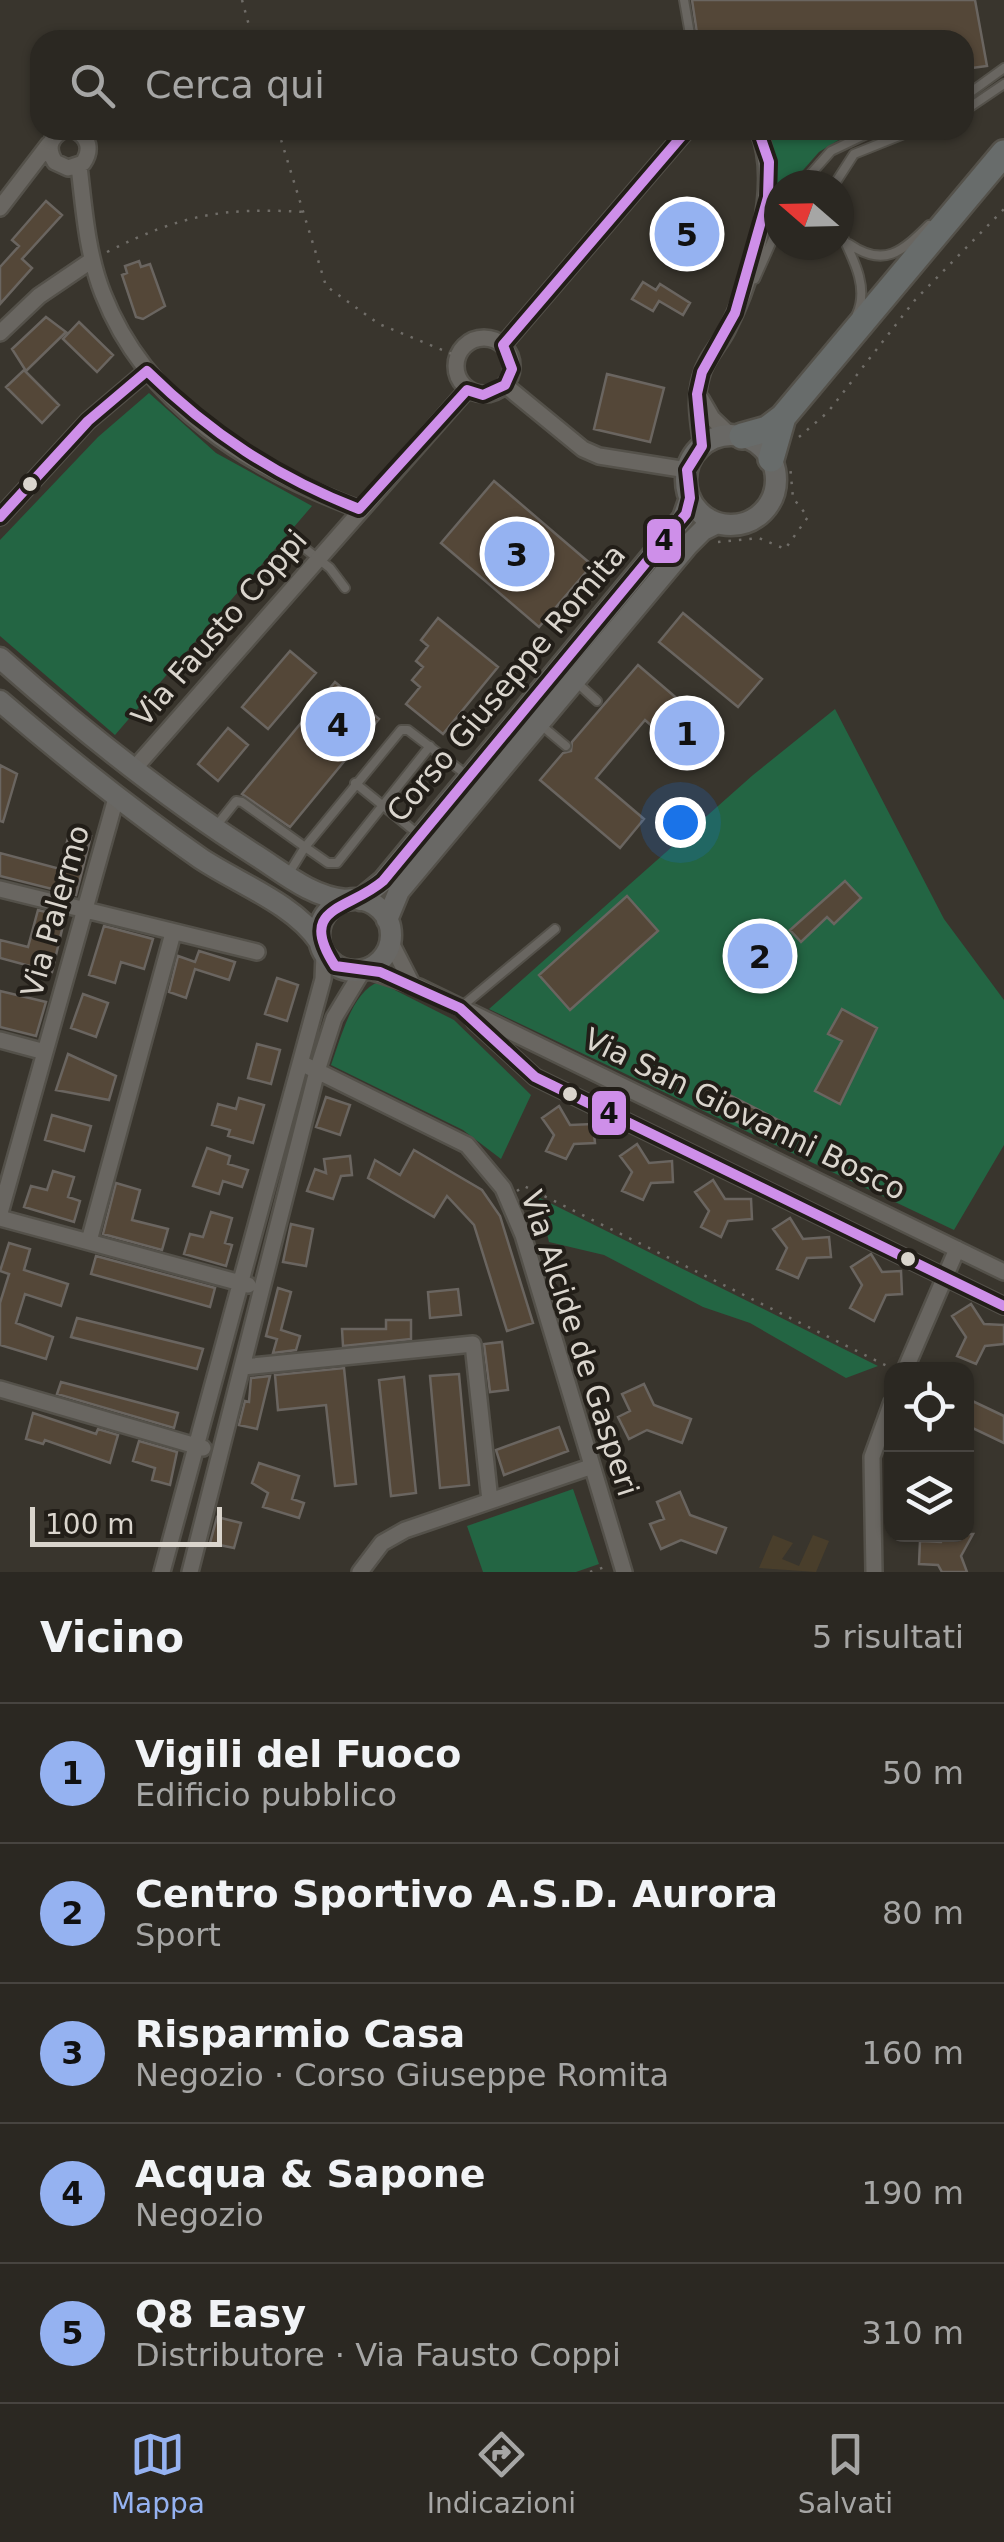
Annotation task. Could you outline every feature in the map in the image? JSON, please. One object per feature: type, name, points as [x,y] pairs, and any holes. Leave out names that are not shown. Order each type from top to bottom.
[{"type":"highway","points":[[780,458],[801,394],[996,162]]},
{"type":"highway","points":[[736,435],[788,429]]},
{"type":"main road","points":[[736,435],[780,458],[767,508],[746,523],[717,523],[701,514],[690,498],[687,470],[702,446],[736,435]]},
{"type":"main road","name":"Corso Giuseppe Romita","points":[[389,930],[399,891],[538,722],[566,673],[682,518],[690,498]]},
{"type":"main road","name":"Corso Giuseppe Romita","points":[[353,900],[383,881],[468,776],[686,546],[702,530],[717,523]]},
{"type":"main road","points":[[0,658],[133,770],[215,828],[322,896],[374,905],[389,930],[382,960],[365,970],[340,968],[300,919],[206,862],[116,798],[0,700]]},
{"type":"main road","points":[[116,798],[133,770]]},
{"type":"main road","points":[[322,947],[325,915],[353,900]]},
{"type":"street","points":[[0,208],[53,140]]},
{"type":"street","points":[[55,140],[50,156],[61,167]]},
{"type":"street","points":[[86,140],[89,150],[79,166],[92,260],[117,325],[147,371],[236,452],[295,484],[360,509]]},
{"type":"street","points":[[503,345],[678,140]]},
{"type":"street","points":[[702,446],[698,388],[705,365],[735,313],[768,197],[769,162],[761,140]]},
{"type":"street","points":[[26,176],[45,167],[79,166]]},
{"type":"street","points":[[0,333],[40,296],[92,260]]},
{"type":"street","points":[[477,338],[503,345],[512,360],[505,385],[483,395],[467,390],[456,374],[457,356],[477,338]]},
{"type":"street","points":[[0,517],[78,432],[147,371]]},
{"type":"street","points":[[505,385],[569,440],[599,456],[687,470]]},
{"type":"street","points":[[698,388],[706,410],[736,435]]},
{"type":"street","name":"Via Fausto Coppi","points":[[133,770],[467,390]]},
{"type":"street","name":"Via Palermo","points":[[0,1216],[116,798]]},
{"type":"street","points":[[0,889],[257,952]]},
{"type":"street","points":[[389,930],[402,972],[418,987]]},
{"type":"street","points":[[89,1241],[174,933]]},
{"type":"street","points":[[162,1572],[323,979],[322,947]]},
{"type":"street","points":[[190,1572],[318,1071],[334,1018],[365,970]]},
{"type":"street","name":"Via San Giovanni Bosco","points":[[365,970],[418,987],[1004,1272]]},
{"type":"street","name":"Via San Giovanni Bosco","points":[[460,1008],[535,1077],[1004,1306]]},
{"type":"street","points":[[0,1040],[45,1052]]},
{"type":"street","name":"Via Alcide de Gasperi","points":[[300,1063],[467,1145],[508,1197],[523,1235],[623,1566]]},
{"type":"street","points":[[0,1216],[262,1288]]},
{"type":"street","points":[[908,1362],[958,1250]]},
{"type":"street","points":[[243,1368],[474,1344],[490,1501]]},
{"type":"street","points":[[0,1389],[221,1453]]},
{"type":"street","points":[[874,1572],[872,1457],[884,1424]]},
{"type":"street","points":[[360,1572],[382,1542],[405,1530],[590,1467]]},
{"type":"lane","points":[[684,0],[689,30]]},
{"type":"lane","points":[[974,90],[1004,68]]},
{"type":"lane","points":[[974,104],[1004,84]]},
{"type":"lane","points":[[814,170],[831,151],[854,140]]},
{"type":"lane","points":[[844,170],[854,154],[889,140]]},
{"type":"lane","points":[[854,247],[875,258],[900,254],[962,189],[996,162]]},
{"type":"lane","points":[[735,313],[764,255]]},
{"type":"lane","points":[[801,394],[812,370],[860,306],[861,280],[853,260]]},
{"type":"lane","points":[[303,547],[345,588]]},
{"type":"lane","points":[[566,673],[598,701]]},
{"type":"lane","points":[[538,722],[566,746]]},
{"type":"lane","points":[[288,876],[305,848],[400,730],[408,730],[468,776]]},
{"type":"lane","points":[[215,828],[228,808],[242,802],[328,863],[336,862],[430,746]]},
{"type":"lane","points":[[355,784],[419,835]]},
{"type":"lane","points":[[460,1008],[555,929]]},
{"type":"path","points":[[242,0],[251,30]]},
{"type":"path","points":[[281,140],[326,286],[379,324],[457,356]]},
{"type":"path","points":[[92,260],[163,224],[238,208],[304,212]]},
{"type":"path","points":[[788,429],[828,412],[916,300],[1004,208]]},
{"type":"path","points":[[711,544],[758,538],[784,549],[808,517],[793,498],[780,458]]},
{"type":"path","points":[[508,1197],[524,1186],[884,1366]]},
{"type":"path","points":[[590,1572],[623,1566]]},
{"type":"shaded area","points":[[773,1535],[793,1543],[782,1559],[799,1566],[813,1535],[829,1541],[816,1572],[759,1568]]},
{"type":"green space","points":[[768,140],[839,140],[819,152],[803,170],[773,170]]},
{"type":"green space","points":[[149,393],[216,453],[312,506],[115,735],[0,636],[0,540],[98,437]]},
{"type":"green space","points":[[835,709],[944,919],[1004,1000],[1004,1145],[954,1230],[489,1009],[753,775]]},
{"type":"green space","points":[[379,982],[454,1020],[531,1095],[501,1159],[463,1130],[331,1065],[354,1005]]},
{"type":"green space","points":[[538,1197],[878,1366],[846,1378],[750,1323],[703,1307],[604,1255],[549,1242]]},
{"type":"green space","points":[[573,1489],[599,1564],[576,1572],[483,1572],[467,1526]]},
{"type":"building","points":[[692,0],[975,0],[987,66],[974,68],[974,30],[696,30]]},
{"type":"building","points":[[46,201],[62,215],[22,259],[32,268],[0,304],[0,267],[19,246],[12,240]]},
{"type":"building","points":[[139,261],[141,267],[150,264],[165,306],[143,319],[136,317],[122,275],[127,273],[125,266]]},
{"type":"building","points":[[643,282],[656,290],[660,284],[690,303],[683,315],[659,301],[653,311],[632,299]]},
{"type":"building","points":[[46,317],[66,332],[26,371],[12,349]]},
{"type":"building","points":[[79,322],[113,355],[97,372],[63,339]]},
{"type":"building","points":[[24,370],[59,405],[42,423],[6,387]]},
{"type":"building","points":[[607,374],[664,388],[650,442],[594,429]]},
{"type":"building","points":[[494,481],[592,565],[539,627],[441,543]]},
{"type":"building","points":[[683,613],[762,679],[738,707],[659,642]]},
{"type":"building","points":[[438,618],[498,667],[443,734],[406,704],[420,687],[412,680],[423,667],[416,661],[428,646],[421,640]]},
{"type":"building","points":[[290,651],[316,673],[268,729],[242,707]]},
{"type":"building","points":[[638,665],[716,732],[692,761],[645,720],[596,778],[644,819],[620,848],[540,780],[563,753],[571,751],[572,742]]},
{"type":"building","points":[[335,682],[379,719],[290,827],[242,794]]},
{"type":"building","points":[[228,728],[248,745],[218,781],[198,764]]},
{"type":"building","points":[[0,765],[17,774],[3,822],[0,821]]},
{"type":"building","points":[[70,830],[91,836],[76,895],[0,876],[0,853],[60,869]]},
{"type":"building","points":[[845,881],[861,898],[834,924],[827,917],[801,942],[790,930]]},
{"type":"building","points":[[627,896],[658,931],[570,1010],[539,975]]},
{"type":"building","points":[[38,910],[65,917],[52,972],[0,958],[0,940],[28,947]]},
{"type":"building","points":[[104,926],[153,939],[144,969],[121,962],[115,983],[89,975]]},
{"type":"building","points":[[199,951],[235,962],[229,980],[195,969],[186,998],[169,992],[178,956],[195,962]]},
{"type":"building","points":[[277,978],[298,985],[287,1021],[265,1014]]},
{"type":"building","points":[[0,991],[46,1002],[36,1036],[0,1027]]},
{"type":"building","points":[[83,994],[108,1003],[96,1037],[71,1028]]},
{"type":"building","points":[[842,1009],[877,1028],[840,1104],[815,1091],[842,1041],[828,1034]]},
{"type":"building","points":[[257,1044],[280,1050],[271,1084],[248,1078]]},
{"type":"building","points":[[68,1054],[116,1076],[109,1100],[56,1090]]},
{"type":"building","points":[[706,1083],[784,1123],[775,1141],[696,1101]]},
{"type":"building","points":[[326,1097],[350,1105],[340,1135],[316,1127]]},
{"type":"building","points":[[239,1098],[264,1105],[253,1143],[228,1136],[230,1130],[212,1125],[218,1104],[236,1109]]},
{"type":"building","points":[[559,1106],[570,1125],[593,1124],[595,1143],[574,1144],[566,1159],[546,1151],[554,1135],[542,1118]]},
{"type":"building","points":[[52,1115],[91,1126],[84,1151],[45,1140]]},
{"type":"building","points":[[637,1144],[649,1163],[672,1161],[673,1182],[651,1183],[643,1200],[622,1191],[632,1172],[620,1156]]},
{"type":"building","points":[[207,1148],[230,1156],[228,1164],[248,1170],[242,1187],[223,1181],[219,1194],[193,1186]]},
{"type":"building","points":[[414,1150],[482,1190],[500,1216],[533,1323],[507,1331],[474,1225],[447,1196],[434,1217],[368,1178],[375,1160],[400,1175]]},
{"type":"building","points":[[350,1156],[352,1175],[341,1176],[333,1199],[307,1191],[315,1169],[326,1173],[324,1159]]},
{"type":"building","points":[[53,1171],[74,1177],[68,1197],[80,1201],[74,1222],[24,1207],[31,1186],[47,1190]]},
{"type":"building","points":[[713,1180],[725,1199],[751,1199],[752,1219],[728,1221],[721,1237],[701,1227],[709,1211],[695,1192]]},
{"type":"building","points":[[116,1183],[140,1190],[132,1220],[168,1229],[162,1250],[103,1234]]},
{"type":"building","points":[[211,1212],[232,1218],[225,1243],[232,1245],[226,1266],[184,1254],[190,1234],[203,1237]]},
{"type":"building","points":[[790,1218],[803,1239],[829,1237],[831,1257],[807,1258],[798,1278],[777,1269],[787,1248],[773,1229]]},
{"type":"building","points":[[291,1224],[313,1229],[306,1266],[283,1262]]},
{"type":"building","points":[[9,1243],[30,1249],[24,1270],[68,1284],[61,1306],[25,1294],[16,1323],[53,1337],[46,1359],[0,1345],[0,1303],[9,1274],[0,1271]]},
{"type":"building","points":[[871,1254],[882,1272],[901,1271],[902,1294],[886,1295],[874,1321],[850,1308],[862,1285],[851,1267]]},
{"type":"building","points":[[96,1256],[215,1288],[210,1307],[91,1274]]},
{"type":"building","points":[[278,1288],[291,1292],[281,1330],[300,1336],[296,1350],[273,1353],[277,1339],[266,1336]]},
{"type":"building","points":[[458,1289],[461,1315],[430,1318],[428,1292]]},
{"type":"building","points":[[971,1304],[984,1324],[1004,1325],[1004,1344],[985,1346],[976,1364],[957,1356],[966,1337],[952,1316]]},
{"type":"building","points":[[77,1318],[203,1349],[197,1369],[71,1337]]},
{"type":"building","points":[[386,1320],[411,1320],[411,1339],[343,1346],[342,1329],[386,1329]]},
{"type":"building","points":[[502,1342],[508,1390],[490,1392],[484,1344]]},
{"type":"building","points":[[344,1368],[356,1484],[335,1486],[326,1405],[278,1410],[275,1375]]},
{"type":"building","points":[[459,1374],[469,1485],[440,1488],[430,1376]]},
{"type":"building","points":[[270,1376],[257,1429],[239,1425],[245,1401],[249,1402],[251,1378]]},
{"type":"building","points":[[404,1377],[416,1493],[391,1496],[379,1380]]},
{"type":"building","points":[[61,1382],[178,1413],[174,1428],[57,1394]]},
{"type":"building","points":[[644,1384],[654,1405],[691,1419],[682,1443],[647,1430],[629,1439],[618,1417],[630,1411],[622,1394]]},
{"type":"building","points":[[974,1402],[1004,1416],[1004,1443],[974,1429]]},
{"type":"building","points":[[33,1413],[96,1434],[98,1429],[118,1435],[110,1463],[45,1440],[43,1444],[26,1439]]},
{"type":"building","points":[[559,1427],[568,1451],[504,1475],[496,1450]]},
{"type":"building","points":[[139,1441],[177,1452],[170,1485],[152,1480],[155,1468],[133,1461]]},
{"type":"building","points":[[259,1463],[299,1476],[292,1499],[304,1503],[299,1518],[263,1507],[268,1493],[252,1483]]},
{"type":"building","points":[[680,1492],[690,1515],[726,1528],[716,1553],[681,1540],[661,1549],[650,1524],[664,1519],[657,1502]]},
{"type":"building","points":[[217,1517],[241,1523],[234,1548],[210,1543]]},
{"type":"building","points":[[920,1542],[969,1542],[961,1556],[967,1572],[942,1572],[938,1565],[919,1564]]},
{"type":"transit line","name":"4","points":[[0,517],[88,421],[147,371],[195,414],[272,468],[359,509],[467,390],[483,395],[505,385],[512,369],[503,345],[678,140]]},
{"type":"transit line","name":"4","points":[[761,140],[769,162],[768,197],[735,313],[702,372],[697,394],[702,446],[687,470],[690,498],[686,514],[383,881],[331,912],[321,932],[335,966],[380,972],[460,1008],[535,1077],[1004,1306]]},
{"type":"place","name":"Q8 Easy","points":[[687,234]]},
{"type":"place","name":"Risparmio Casa","points":[[517,554]]},
{"type":"place","name":"Acqua & Sapone","points":[[338,724]]},
{"type":"place","name":"Vigili del Fuoco","points":[[687,733]]},
{"type":"place","name":"Centro Sportivo A.S.D. Aurora","points":[[760,956]]}]
